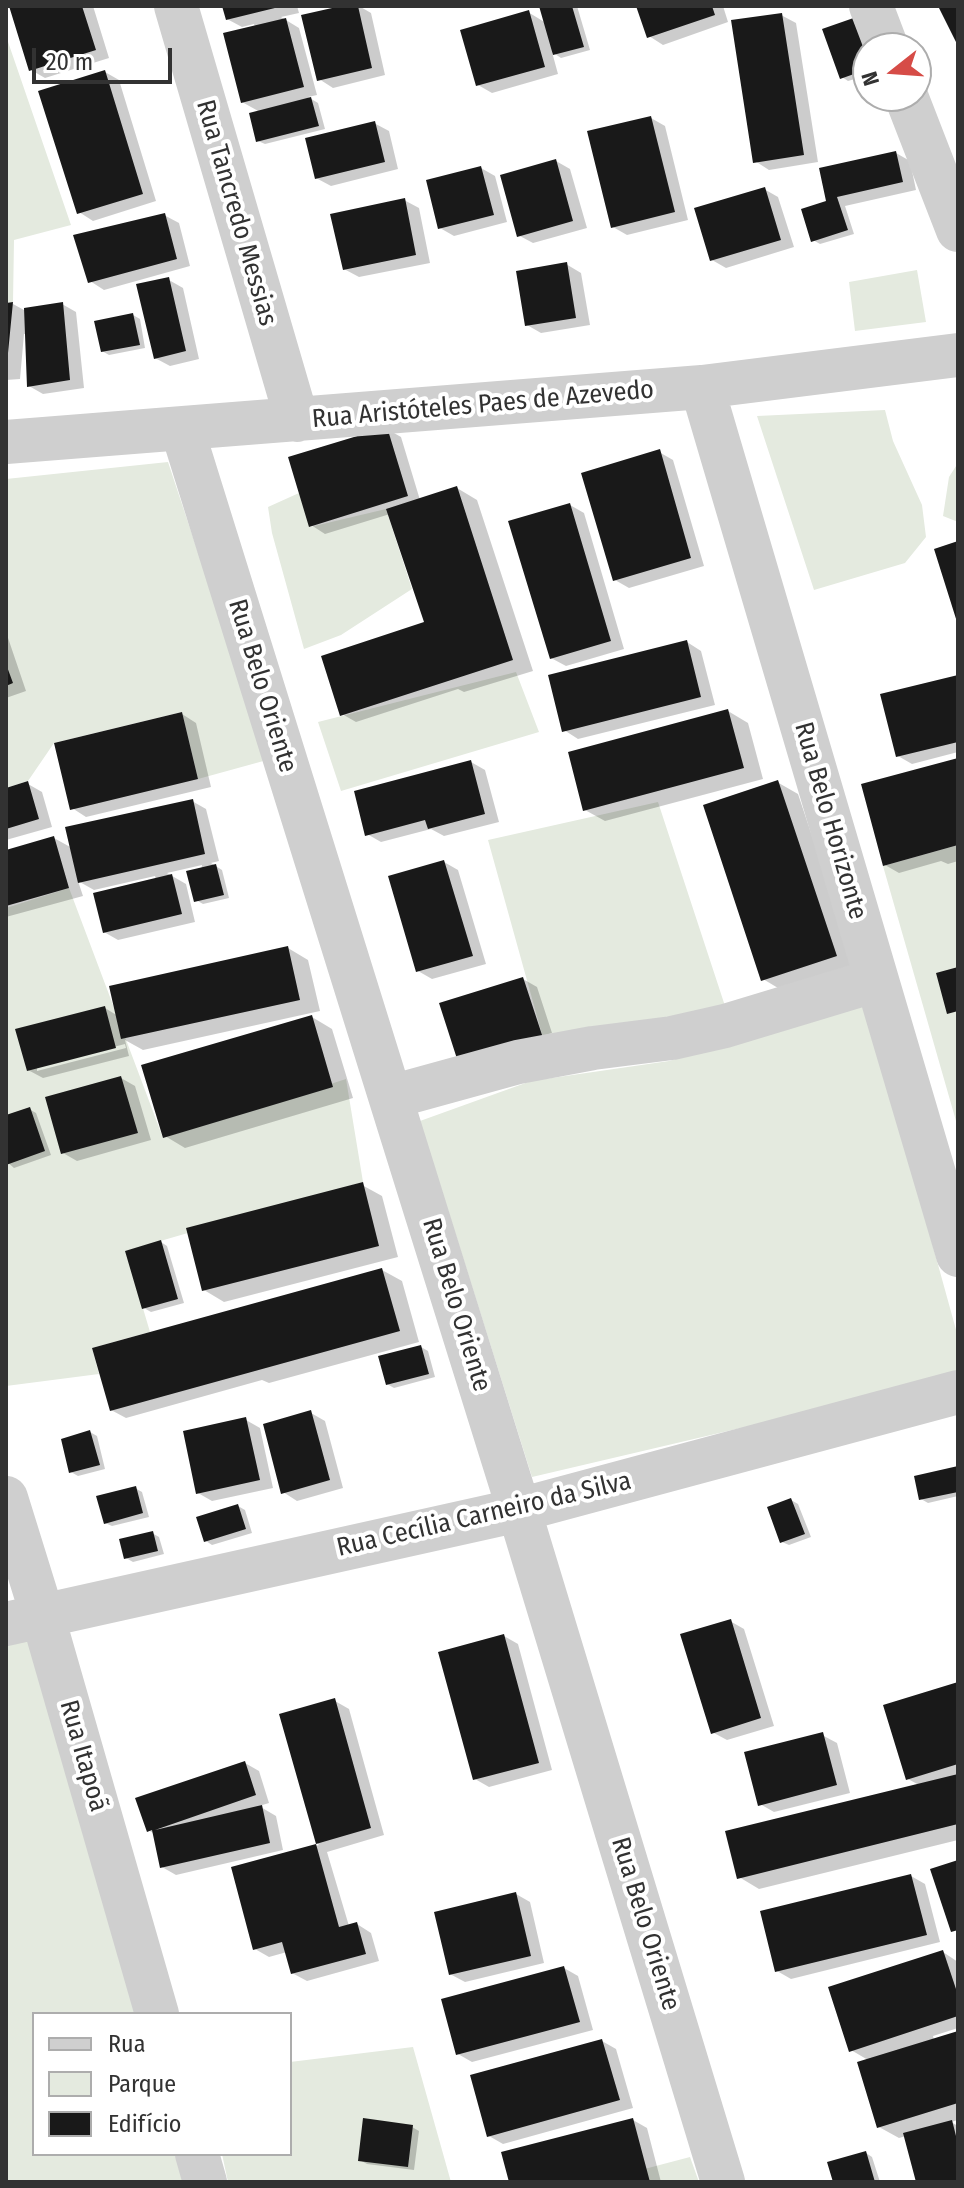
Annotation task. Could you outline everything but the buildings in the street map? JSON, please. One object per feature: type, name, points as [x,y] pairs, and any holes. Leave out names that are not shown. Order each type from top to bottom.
[{"type":"street","name":"Rua Tancredo Messias","points":[[176,6],[297,420]]},
{"type":"street","points":[[871,6],[881,32]]},
{"type":"street","points":[[912,112],[958,230]]},
{"type":"street","name":"Rua Aristóteles Paes de Azevedo","points":[[6,442],[702,387],[958,355]]},
{"type":"street","name":"Rua Belo Horizonte","points":[[702,387],[958,1255]]},
{"type":"street","name":"Rua Belo Oriente","points":[[182,429],[519,1510],[723,2182]]},
{"type":"street","points":[[391,1097],[518,1062],[672,1038],[725,1026],[877,980]]},
{"type":"street","name":"Rua Cecília Carneiro da Silva","points":[[24,1619],[519,1510],[958,1392]]},
{"type":"street","name":"Rua Itapoã","points":[[6,1498],[24,1619],[156,2012]]},
{"type":"street","points":[[198,2156],[205,2182]]},
{"type":"green space","points":[[6,36],[71,225],[14,240],[13,302],[6,303]]},
{"type":"green space","points":[[917,270],[926,322],[855,331],[849,282]]},
{"type":"green space","points":[[885,410],[893,441],[922,505],[926,537],[905,563],[814,590],[757,416]]},
{"type":"green space","points":[[168,462],[267,760],[198,779],[182,712],[54,743],[28,781],[6,788],[6,479]]},
{"type":"green space","points":[[958,463],[958,522],[943,516],[949,477]]},
{"type":"green space","points":[[299,493],[310,527],[386,509],[412,589],[341,635],[304,649],[272,533],[268,507]]},
{"type":"green space","points":[[516,672],[539,732],[341,791],[318,722]]},
{"type":"green space","points":[[658,802],[726,1009],[543,1038],[488,840]]},
{"type":"green space","points":[[958,845],[958,1128],[883,866]]},
{"type":"green space","points":[[69,888],[163,1138],[346,1079],[363,1182],[126,1251],[150,1332],[92,1348],[99,1374],[6,1386],[6,908]]},
{"type":"green space","points":[[866,1004],[958,1337],[958,1377],[532,1477],[420,1121],[531,1081],[669,1061]]},
{"type":"green space","points":[[33,1636],[140,2012],[32,2012],[32,2156],[182,2156],[189,2182],[6,2182],[6,1643]]},
{"type":"green space","points":[[413,2047],[451,2182],[228,2182],[222,2156],[292,2156],[292,2062]]},
{"type":"green space","points":[[690,2157],[699,2182],[595,2182]]}]
